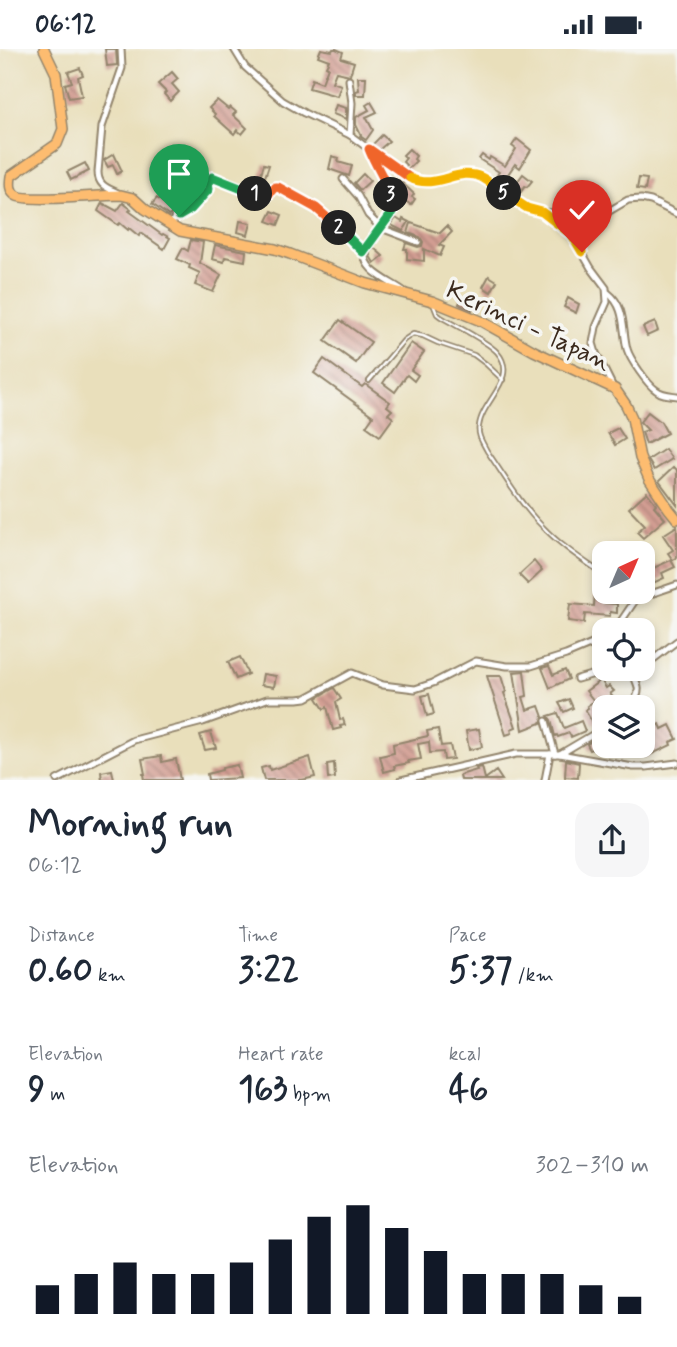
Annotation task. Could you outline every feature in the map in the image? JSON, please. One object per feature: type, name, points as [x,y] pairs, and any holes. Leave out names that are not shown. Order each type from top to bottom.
[{"type":"highway","points":[[44,49],[56,74],[63,129],[57,144],[11,176],[13,193],[20,197],[38,198],[121,195]]},
{"type":"highway","name":"Kerinci - Tapan","points":[[121,195],[133,198],[145,209],[180,231],[290,254],[354,279],[432,301],[481,321],[534,351],[615,389],[632,418],[640,458],[649,479],[677,519]]},
{"type":"street","points":[[121,49],[122,68],[102,127],[98,179],[106,188],[121,195]]},
{"type":"street","points":[[234,49],[246,67],[283,101],[350,135],[412,180],[422,183],[437,182],[456,175],[480,176],[527,208],[542,212],[599,216],[628,200],[641,199],[677,214]]},
{"type":"street","points":[[349,80],[352,103],[350,135]]},
{"type":"street","points":[[363,252],[392,212],[394,205],[369,149]]},
{"type":"street","points":[[171,227],[174,219],[191,209],[209,189],[208,182],[212,177],[264,197],[278,187],[319,210],[355,242],[374,272],[409,295]]},
{"type":"street","points":[[343,179],[358,196],[380,230],[418,243]]},
{"type":"street","points":[[542,212],[572,235],[591,268],[615,299],[631,357],[652,387],[664,394],[677,396]]},
{"type":"street","points":[[608,293],[593,343],[615,389]]},
{"type":"street","points":[[655,593],[677,585]]},
{"type":"street","points":[[655,658],[677,641]]},
{"type":"street","points":[[57,780],[134,740],[203,722],[267,699],[306,698],[352,674],[383,685],[415,689],[476,661],[507,666],[531,666],[592,644]]},
{"type":"street","points":[[577,679],[592,675]]},
{"type":"street","points":[[545,780],[555,754],[546,721]]},
{"type":"street","points":[[555,754],[592,734]]},
{"type":"street","points":[[401,780],[516,754],[555,754],[646,768],[677,763]]},
{"type":"lane","points":[[432,301],[441,317],[495,349],[504,363],[503,380],[480,419],[478,429],[481,440],[530,514],[567,549],[592,567]]},
{"type":"lane","points":[[369,381],[404,340],[413,334],[474,355],[503,380]]},
{"type":"building","points":[[105,49],[116,49],[117,65],[107,66]]},
{"type":"building","points":[[321,49],[336,49],[343,52],[341,58],[354,62],[350,75],[336,72],[332,82],[341,85],[337,96],[309,88],[312,79],[322,83],[328,67],[326,66],[329,60],[318,56]]},
{"type":"building","points":[[80,68],[83,75],[78,77],[82,96],[69,98],[65,84],[72,82],[68,72]]},
{"type":"building","points":[[172,72],[178,79],[172,84],[179,92],[170,101],[158,84]]},
{"type":"building","points":[[358,77],[366,77],[365,95],[356,95],[359,90]]},
{"type":"building","points":[[217,100],[236,112],[233,115],[247,128],[242,134],[237,130],[234,134],[214,116],[209,108]]},
{"type":"building","points":[[371,102],[377,112],[366,117],[373,130],[366,140],[360,136],[356,117],[369,110],[366,105]]},
{"type":"building","points":[[336,105],[346,108],[346,119],[333,114]]},
{"type":"building","points":[[382,135],[389,141],[379,150],[372,145]]},
{"type":"building","points":[[517,139],[531,150],[520,168],[515,164],[504,180],[497,175],[499,172],[479,159],[482,155],[489,160],[490,157],[505,166],[516,149],[512,146]]},
{"type":"building","points":[[409,149],[416,156],[416,161],[407,170],[403,162],[406,158],[403,155]]},
{"type":"building","points":[[114,154],[122,171],[117,174],[113,165],[108,167],[104,160]]},
{"type":"building","points":[[332,156],[339,158],[338,162],[352,166],[349,176],[329,169]]},
{"type":"building","points":[[163,160],[184,179],[175,189],[166,181],[158,189],[152,182],[161,174],[155,168]]},
{"type":"building","points":[[85,163],[89,171],[71,180],[67,172]]},
{"type":"building","points":[[264,164],[269,165],[263,183],[266,185],[262,191],[250,186],[256,178],[259,180]]},
{"type":"building","points":[[196,171],[203,177],[194,186],[188,179]]},
{"type":"building","points":[[363,174],[370,181],[360,190],[354,183]]},
{"type":"building","points":[[523,174],[532,181],[521,192],[514,186]]},
{"type":"building","points":[[639,178],[647,179],[645,190],[637,189]]},
{"type":"building","points":[[399,180],[414,194],[412,197],[415,199],[411,205],[394,186]]},
{"type":"building","points":[[157,198],[174,211],[169,216],[152,204]]},
{"type":"building","points":[[102,203],[117,211],[123,203],[131,209],[129,211],[170,238],[164,249],[141,233],[139,236],[98,211]]},
{"type":"building","points":[[272,211],[282,215],[278,225],[267,221]]},
{"type":"building","points":[[396,218],[409,222],[403,231],[391,225]]},
{"type":"building","points":[[240,221],[251,223],[248,235],[238,232]]},
{"type":"building","points":[[411,223],[440,233],[447,226],[452,232],[439,245],[444,247],[440,256],[424,249],[424,261],[407,259],[407,249],[404,249],[406,243],[418,247],[422,246],[423,242],[420,237],[408,233]]},
{"type":"building","points":[[191,240],[203,242],[200,263],[221,275],[213,292],[195,285],[200,273],[177,259],[183,248],[188,251]]},
{"type":"building","points":[[215,245],[246,251],[245,261],[225,257],[224,262],[212,259]]},
{"type":"building","points":[[373,247],[383,256],[374,263],[370,256]]},
{"type":"building","points":[[489,276],[497,281],[491,292],[483,287]]},
{"type":"building","points":[[462,297],[474,303],[472,310],[459,304]]},
{"type":"building","points":[[568,298],[579,304],[576,313],[564,307]]},
{"type":"building","points":[[340,320],[371,342],[356,363],[325,341]]},
{"type":"building","points":[[655,322],[658,331],[647,336],[643,327]]},
{"type":"building","points":[[411,343],[424,352],[411,370],[418,375],[414,381],[407,375],[395,392],[383,383]]},
{"type":"building","points":[[324,359],[362,387],[365,384],[390,402],[387,406],[392,410],[388,414],[393,418],[380,436],[366,426],[373,416],[314,373]]},
{"type":"building","points":[[648,412],[661,422],[667,433],[646,444],[642,432],[648,430],[640,422]]},
{"type":"building","points":[[618,428],[625,439],[615,445],[608,433]]},
{"type":"building","points":[[665,449],[672,459],[654,470],[648,460]]},
{"type":"building","points":[[674,467],[677,470],[677,505],[659,481]]},
{"type":"building","points":[[647,492],[665,519],[643,538],[637,532],[645,525],[629,508]]},
{"type":"building","points":[[677,526],[677,558],[673,560],[668,553],[673,550],[663,535]]},
{"type":"building","points":[[671,560],[675,567],[662,573],[664,578],[655,582],[655,567]]},
{"type":"building","points":[[534,561],[542,571],[528,584],[519,575]]},
{"type":"building","points":[[570,604],[617,604],[617,613],[610,612],[610,616],[585,614],[584,623],[568,621]]},
{"type":"building","points":[[240,657],[248,674],[236,679],[228,662]]},
{"type":"building","points":[[549,666],[553,675],[565,670],[569,679],[550,688],[542,668]]},
{"type":"building","points":[[524,671],[527,696],[523,697],[527,710],[539,706],[543,717],[541,723],[523,730],[514,672]]},
{"type":"building","points":[[263,674],[276,676],[274,687],[261,685]]},
{"type":"building","points":[[487,676],[501,676],[516,727],[511,729],[512,733],[506,735]]},
{"type":"building","points":[[602,681],[606,688],[609,686],[614,691],[611,695],[592,695],[592,698],[586,691]]},
{"type":"building","points":[[334,688],[341,699],[336,702],[340,720],[343,719],[345,725],[333,730],[327,707],[324,709],[317,698]]},
{"type":"building","points":[[429,694],[434,714],[427,716],[422,696]]},
{"type":"building","points":[[569,699],[573,708],[564,712],[559,703]]},
{"type":"building","points":[[592,702],[592,722],[585,710]]},
{"type":"building","points":[[558,713],[564,728],[581,721],[585,731],[571,737],[569,733],[555,736],[548,716]]},
{"type":"building","points":[[660,724],[662,729],[670,725],[677,739],[655,753],[655,726]]},
{"type":"building","points":[[438,729],[441,746],[450,745],[453,759],[444,760],[443,752],[430,753],[429,742],[418,744],[421,759],[408,761],[409,763],[394,766],[395,769],[384,772],[380,756],[394,753],[393,744],[428,736],[427,731]]},
{"type":"building","points":[[479,729],[482,747],[469,750],[466,731]]},
{"type":"building","points":[[211,732],[216,748],[205,750],[200,735]]},
{"type":"building","points":[[161,756],[162,762],[176,759],[180,780],[144,780],[142,759]]},
{"type":"building","points":[[310,757],[315,777],[302,780],[264,780],[261,768],[269,766],[270,770]]},
{"type":"building","points":[[566,760],[579,763],[578,778],[565,777]]},
{"type":"building","points":[[334,763],[335,778],[328,779],[327,764]]},
{"type":"building","points":[[237,765],[240,778],[208,780],[207,774]]},
{"type":"building","points":[[482,767],[485,779],[496,771],[502,780],[461,780],[460,775]]},
{"type":"building","points":[[112,770],[114,780],[102,780],[101,772]]},
{"type":"route","points":[[179,216],[191,209],[209,189],[208,182],[212,177],[264,197],[278,187],[319,210],[363,252],[379,232],[394,205],[369,149],[417,182],[437,182],[456,175],[480,176],[527,208],[542,212],[572,235],[582,252]]}]
